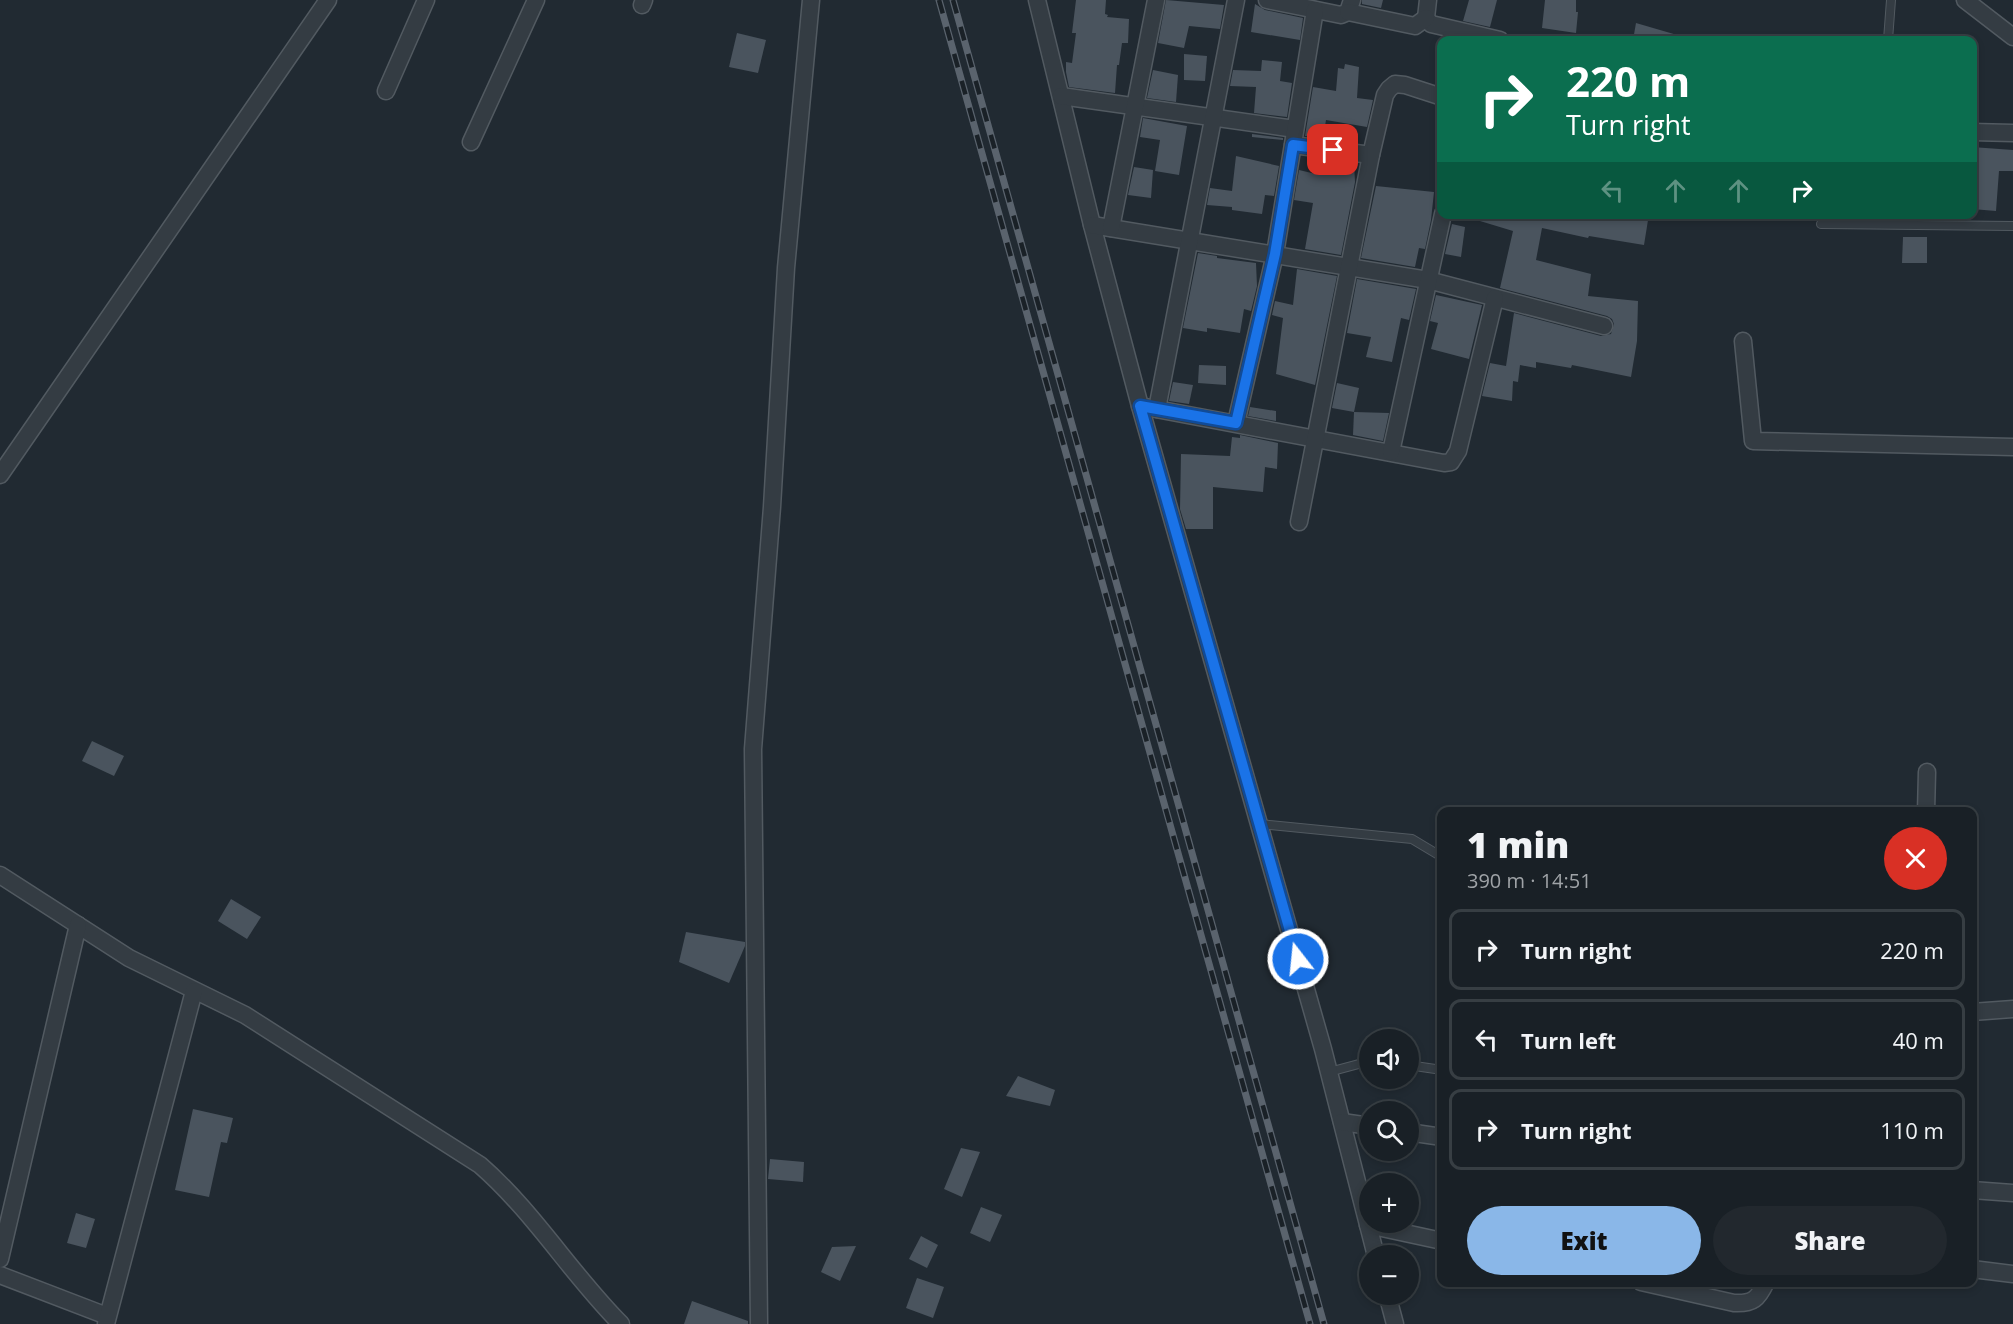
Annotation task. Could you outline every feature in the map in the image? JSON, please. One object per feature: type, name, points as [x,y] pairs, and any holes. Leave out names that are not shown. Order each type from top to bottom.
[{"type":"street","points":[[0,475],[328,0]]},
{"type":"street","points":[[386,91],[426,0]]},
{"type":"street","points":[[471,142],[536,0]]},
{"type":"street","points":[[759,1324],[753,749],[772,507],[786,268],[811,0]]},
{"type":"street","points":[[1037,0],[1092,225],[1149,407],[1359,1189]]},
{"type":"street","points":[[1111,228],[1156,0]]},
{"type":"street","points":[[1149,407],[1189,241],[1236,0]]},
{"type":"street","points":[[1269,0],[1341,15],[1350,6],[1415,26],[1426,18]]},
{"type":"street","points":[[1428,0],[1426,18],[1431,24],[1482,36]]},
{"type":"street","points":[[1965,0],[2013,38]]},
{"type":"street","points":[[1236,423],[1275,254],[1315,10]]},
{"type":"street","points":[[1299,522],[1371,155],[1385,95],[1395,84],[1437,95]]},
{"type":"street","points":[[1061,96],[1212,117],[1371,155]]},
{"type":"street","points":[[1977,132],[2013,133]]},
{"type":"street","points":[[1391,452],[1442,219]]},
{"type":"street","points":[[1092,225],[1428,280],[1604,326]]},
{"type":"street","points":[[1149,407],[1444,463],[1451,462],[1456,457],[1495,298]]},
{"type":"street","points":[[1743,341],[1753,441],[2013,447]]},
{"type":"street","points":[[1926,807],[1927,772]]},
{"type":"street","points":[[0,875],[129,958],[245,1015],[480,1165],[513,1196],[603,1306],[621,1324]]},
{"type":"street","points":[[0,1259],[78,926]]},
{"type":"street","points":[[0,1275],[107,1320],[194,991]]},
{"type":"street","points":[[1977,1012],[2013,1009]]},
{"type":"street","points":[[1342,1122],[1359,1124]]},
{"type":"street","points":[[1419,1134],[1437,1136]]},
{"type":"street","points":[[1977,1190],[2013,1192]]},
{"type":"street","points":[[1405,1233],[1437,1240]]},
{"type":"street","points":[[1977,1270],[2013,1274]]},
{"type":"street","points":[[1663,1287],[1745,1304],[1754,1300],[1763,1287]]},
{"type":"street","points":[[1390,1305],[1395,1324]]},
{"type":"lane","points":[[1888,36],[1891,0]]},
{"type":"lane","points":[[1821,224],[2013,226]]},
{"type":"lane","points":[[1260,824],[1412,839],[1437,854]]},
{"type":"lane","points":[[1329,1072],[1359,1064]]},
{"type":"lane","points":[[1419,1067],[1437,1069]]},
{"type":"building","points":[[1076,0],[1106,0],[1105,14],[1108,15],[1107,17],[1129,19],[1128,43],[1122,43],[1119,65],[1117,65],[1115,93],[1069,87],[1066,62],[1072,63],[1076,33],[1072,33]]},
{"type":"building","points":[[1166,0],[1224,5],[1220,29],[1189,26],[1184,48],[1158,43]]},
{"type":"building","points":[[1362,0],[1383,0],[1381,8],[1362,4]]},
{"type":"building","points":[[1469,0],[1497,0],[1490,27],[1463,21]]},
{"type":"building","points":[[1545,0],[1576,0],[1576,12],[1578,12],[1576,33],[1542,28]]},
{"type":"building","points":[[1255,4],[1265,10],[1303,18],[1300,40],[1251,32]]},
{"type":"building","points":[[1636,23],[1681,36],[1634,36]]},
{"type":"building","points":[[737,33],[766,40],[758,73],[729,67]]},
{"type":"building","points":[[1184,54],[1207,56],[1205,81],[1184,80]]},
{"type":"building","points":[[1262,60],[1282,62],[1280,81],[1292,83],[1287,117],[1254,113],[1256,87],[1230,86],[1233,70],[1261,71]]},
{"type":"building","points":[[1345,64],[1359,67],[1357,98],[1373,100],[1367,127],[1326,120],[1323,138],[1305,136],[1313,87],[1336,91],[1338,68],[1344,69]]},
{"type":"building","points":[[1153,70],[1178,75],[1176,102],[1147,98]]},
{"type":"building","points":[[1143,118],[1187,126],[1179,175],[1155,171],[1160,140],[1140,137]]},
{"type":"building","points":[[1252,134],[1283,138],[1283,140],[1252,137]]},
{"type":"building","points":[[1977,147],[2013,150],[2013,171],[1999,171],[1996,211],[1977,209]]},
{"type":"building","points":[[1236,156],[1279,166],[1274,196],[1265,195],[1262,214],[1232,210],[1232,207],[1207,205],[1210,188],[1232,191]]},
{"type":"building","points":[[1321,159],[1354,163],[1355,182],[1341,255],[1305,249],[1313,203],[1294,200],[1299,170],[1320,175]]},
{"type":"building","points":[[1134,167],[1153,170],[1151,198],[1128,195]]},
{"type":"building","points":[[1376,186],[1434,192],[1425,249],[1419,248],[1415,267],[1361,258]]},
{"type":"building","points":[[1473,219],[1648,219],[1644,245],[1589,236],[1588,238],[1542,228],[1536,260],[1591,274],[1588,296],[1638,301],[1637,341],[1631,377],[1572,365],[1571,368],[1536,362],[1536,368],[1520,365],[1518,382],[1513,381],[1512,401],[1482,396],[1490,363],[1506,366],[1514,313],[1601,336],[1611,334],[1614,324],[1607,316],[1500,288],[1513,231]]},
{"type":"building","points":[[1452,224],[1465,227],[1461,257],[1445,254]]},
{"type":"building","points":[[1903,237],[1927,237],[1927,263],[1902,263]]},
{"type":"building","points":[[1198,253],[1256,263],[1257,286],[1251,311],[1244,309],[1240,333],[1207,328],[1207,332],[1183,328]]},
{"type":"building","points":[[1297,269],[1337,276],[1315,385],[1276,374],[1283,318],[1272,315],[1275,301],[1293,305]]},
{"type":"building","points":[[1357,279],[1416,289],[1409,320],[1401,318],[1392,362],[1366,357],[1371,337],[1347,333]]},
{"type":"building","points":[[1436,295],[1482,305],[1469,359],[1431,349],[1438,323],[1430,321]]},
{"type":"building","points":[[1199,365],[1226,366],[1226,385],[1198,383]]},
{"type":"building","points":[[1173,382],[1193,385],[1189,404],[1169,401]]},
{"type":"building","points":[[1337,383],[1359,388],[1354,412],[1332,408]]},
{"type":"building","points":[[1250,407],[1276,411],[1276,421],[1248,416]]},
{"type":"building","points":[[1354,412],[1389,413],[1383,441],[1353,435]]},
{"type":"building","points":[[1240,435],[1278,443],[1277,469],[1265,467],[1263,492],[1213,487],[1213,529],[1186,529],[1180,509],[1181,454],[1230,456],[1232,437],[1240,438]]},
{"type":"building","points":[[92,741],[124,756],[114,776],[82,761]]},
{"type":"building","points":[[231,899],[261,917],[247,939],[218,921]]},
{"type":"building","points":[[686,932],[745,942],[729,983],[679,962]]},
{"type":"building","points":[[1018,1076],[1055,1090],[1050,1106],[1006,1096]]},
{"type":"building","points":[[193,1109],[233,1118],[227,1143],[221,1142],[209,1197],[175,1190]]},
{"type":"building","points":[[961,1148],[980,1152],[962,1197],[944,1189]]},
{"type":"building","points":[[770,1159],[804,1162],[803,1182],[768,1179]]},
{"type":"building","points":[[981,1207],[1002,1215],[990,1242],[970,1233]]},
{"type":"building","points":[[76,1213],[95,1219],[86,1248],[67,1243]]},
{"type":"building","points":[[921,1236],[938,1245],[927,1268],[909,1259]]},
{"type":"building","points":[[856,1246],[840,1281],[821,1272],[832,1247]]},
{"type":"building","points":[[917,1278],[944,1287],[933,1318],[906,1308]]},
{"type":"building","points":[[692,1301],[748,1321],[748,1324],[684,1324]]},
{"type":"railway","points":[[939,0],[1310,1324]]},
{"type":"railway","points":[[953,0],[1324,1324]]},
{"type":"route","points":[[1298,959],[1140,406],[1236,423],[1275,254],[1293,145],[1333,150]]}]
